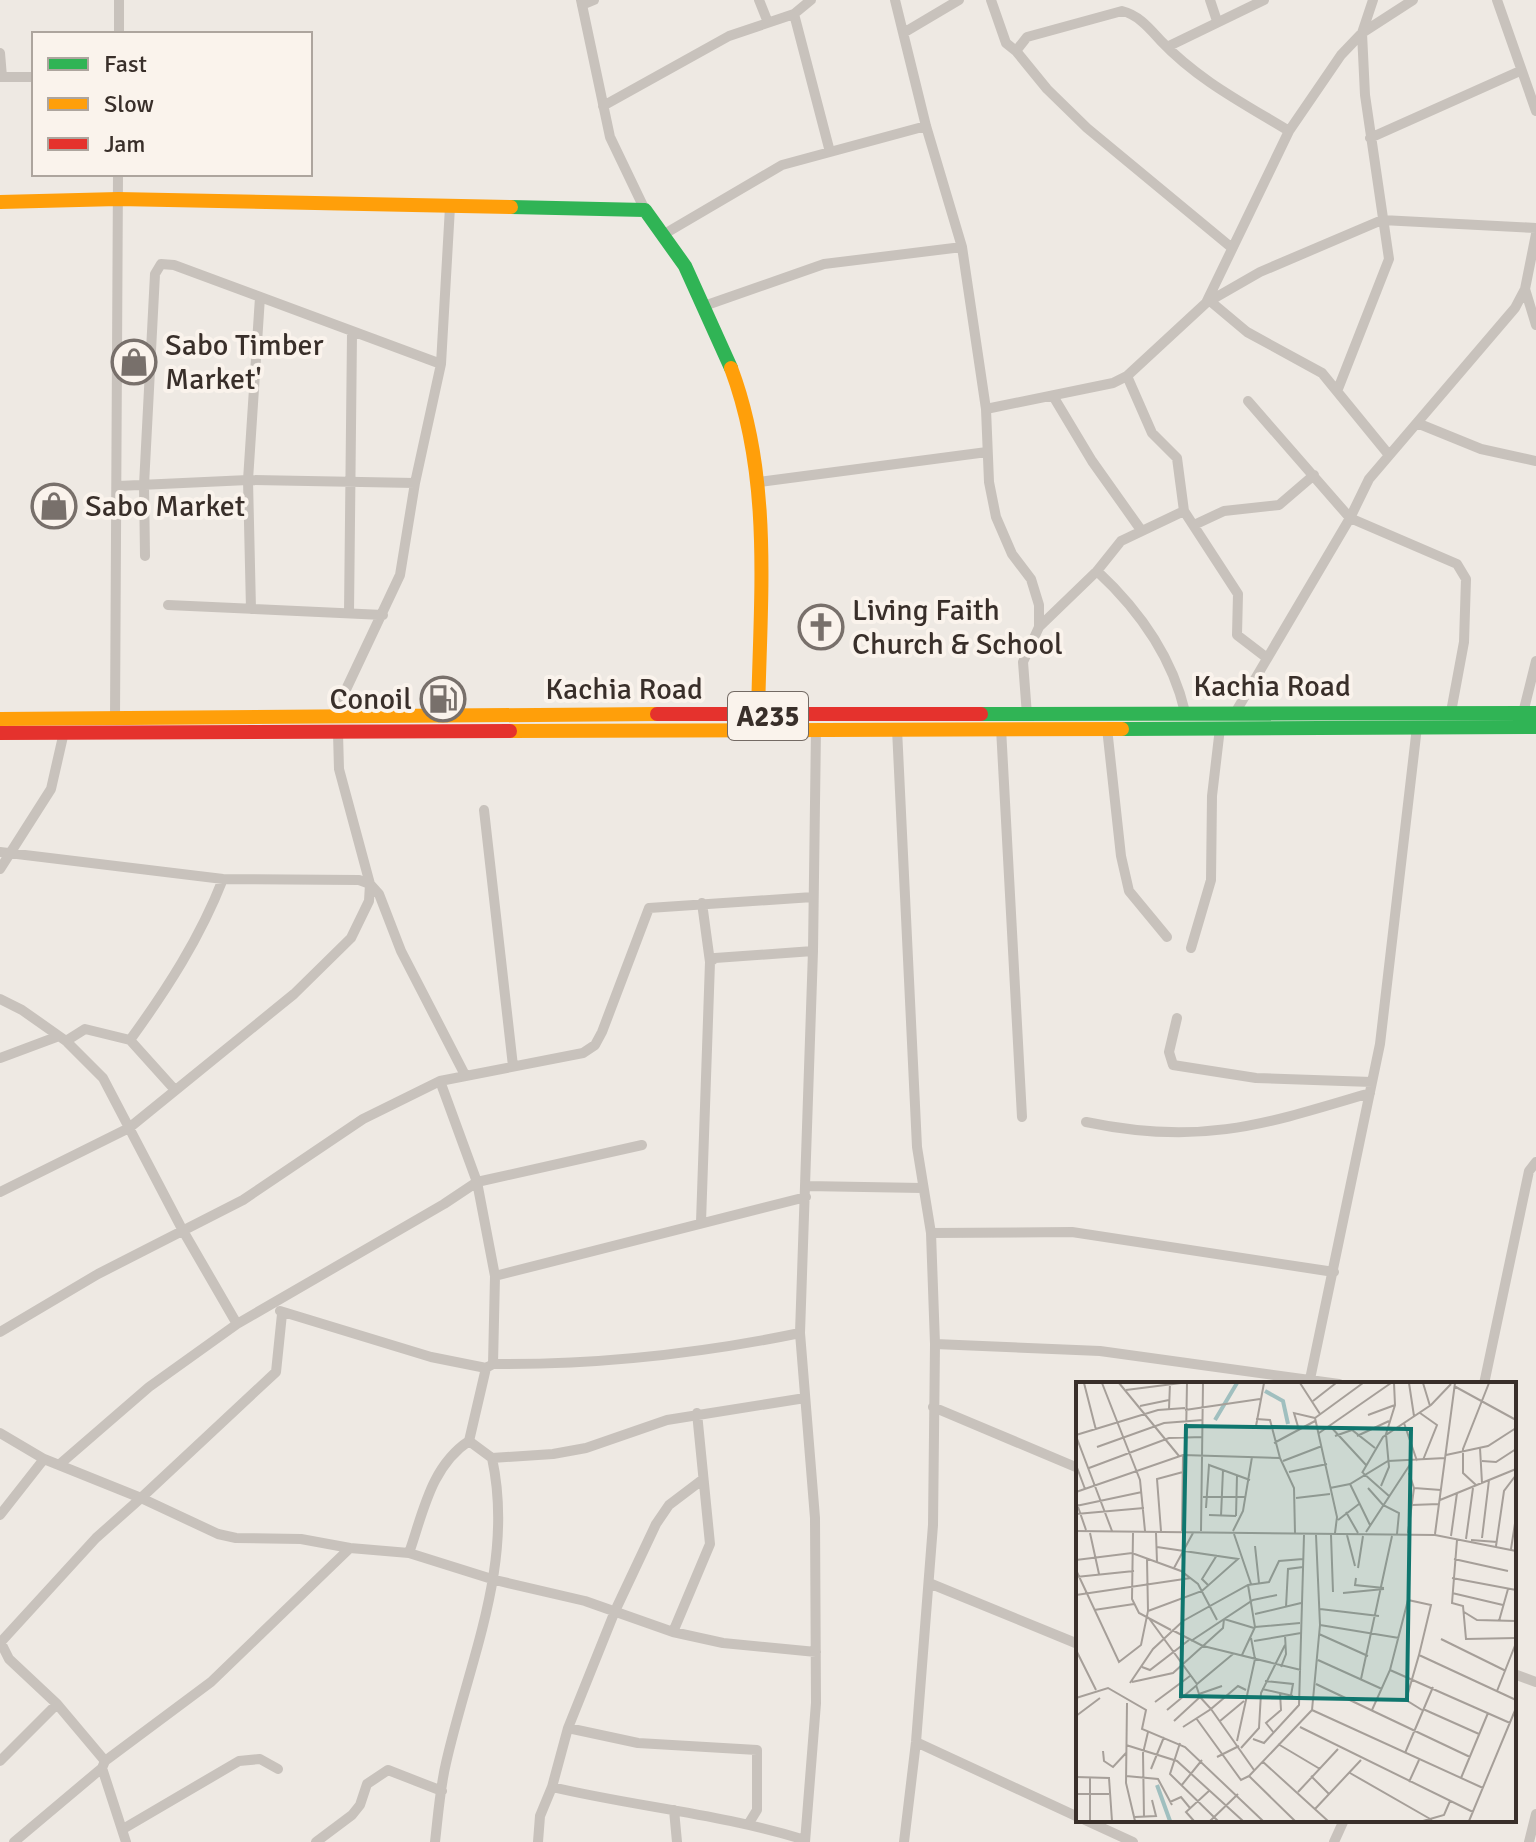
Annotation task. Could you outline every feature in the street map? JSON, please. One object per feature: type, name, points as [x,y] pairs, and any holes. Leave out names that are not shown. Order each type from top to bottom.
[{"type":"main road","points":[[0,202],[118,199],[645,210],[666,233],[704,306],[721,341],[743,410],[759,482],[758,716]]},
{"type":"main road","name":"Kachia Road","points":[[0,733],[338,733],[371,726],[480,714],[1529,713]]},
{"type":"main road","name":"Kachia Road","points":[[0,719],[332,719],[371,726],[816,729],[1536,727]]},
{"type":"street","points":[[119,0],[119,32]]},
{"type":"street","points":[[594,0],[581,3],[610,137],[645,210]]},
{"type":"street","points":[[759,0],[767,20]]},
{"type":"street","points":[[603,106],[729,36],[767,20],[794,14],[811,0]]},
{"type":"street","points":[[895,0],[926,126],[962,247],[986,409],[987,452],[996,517],[1012,554],[1031,579],[1039,605],[1039,627]]},
{"type":"street","points":[[905,32],[959,0]]},
{"type":"street","points":[[991,0],[1006,43],[1047,89],[1087,128],[1232,248]]},
{"type":"street","points":[[1210,0],[1217,21]]},
{"type":"street","points":[[1167,47],[1264,0]]},
{"type":"street","points":[[1338,389],[1389,259],[1370,138],[1362,33],[1373,0]]},
{"type":"street","points":[[1208,302],[1289,131],[1341,55],[1362,33],[1413,0]]},
{"type":"street","points":[[1497,0],[1536,111]]},
{"type":"street","points":[[1016,51],[1027,37],[1122,11],[1141,20],[1194,74],[1289,131]]},
{"type":"street","points":[[794,14],[830,152]]},
{"type":"street","points":[[0,53],[1,77],[32,77]]},
{"type":"street","points":[[1370,138],[1520,71]]},
{"type":"street","points":[[666,233],[782,165],[926,126]]},
{"type":"street","points":[[115,719],[118,176]]},
{"type":"street","points":[[332,719],[400,575],[415,483],[441,364],[450,207]]},
{"type":"street","points":[[986,409],[1053,396],[1127,376],[1208,302],[1260,272],[1382,220],[1536,228]]},
{"type":"street","points":[[1235,713],[1350,518],[1363,488],[1515,308],[1525,289],[1536,234]]},
{"type":"street","points":[[704,306],[824,264],[962,247]]},
{"type":"street","points":[[145,556],[144,485],[157,267],[174,265],[352,334],[441,364]]},
{"type":"street","points":[[1525,289],[1536,325]]},
{"type":"street","points":[[251,609],[248,480],[260,297]]},
{"type":"street","points":[[1208,302],[1247,332],[1303,361],[1338,389],[1389,455]]},
{"type":"street","points":[[349,613],[348,482],[352,334]]},
{"type":"street","points":[[1127,376],[1152,433],[1177,458],[1184,511],[1238,594],[1237,635],[1267,658]]},
{"type":"street","points":[[1053,396],[1092,461],[1141,530]]},
{"type":"street","points":[[1248,401],[1350,518],[1457,564],[1464,570],[1464,642],[1451,712]]},
{"type":"street","points":[[1417,423],[1481,449],[1536,461]]},
{"type":"street","points":[[759,482],[987,452]]},
{"type":"street","points":[[1194,525],[1224,511],[1279,505],[1314,475]]},
{"type":"street","points":[[118,486],[248,480],[415,483]]},
{"type":"street","points":[[1027,715],[1023,662],[1039,627],[1097,571],[1112,549],[1141,530],[1184,511]]},
{"type":"street","points":[[1097,571],[1148,627],[1168,663],[1185,712]]},
{"type":"street","points":[[168,605],[383,615]]},
{"type":"street","points":[[1529,713],[1536,661]]},
{"type":"street","points":[[935,1344],[1100,1351],[1310,1381],[1380,1044],[1417,727]]},
{"type":"street","points":[[1001,728],[1022,1117]]},
{"type":"street","points":[[1107,728],[1121,856],[1129,891],[1167,937]]},
{"type":"street","points":[[1191,948],[1211,880],[1212,796],[1220,728]]},
{"type":"street","points":[[552,1787],[749,1823],[805,1841],[816,1703],[815,1518],[800,1333],[813,951],[816,729]]},
{"type":"street","points":[[897,729],[906,961],[922,1188],[931,1233],[935,1344],[933,1525],[916,1742],[904,1842]]},
{"type":"street","points":[[0,869],[5,853],[51,789],[64,732]]},
{"type":"street","points":[[0,1192],[129,1128],[294,994],[351,938],[369,901],[370,884],[339,769],[338,733]]},
{"type":"street","points":[[484,810],[513,1066]]},
{"type":"street","points":[[5,853],[223,879],[359,880],[370,884],[379,894],[401,951],[465,1075]]},
{"type":"street","points":[[130,1040],[175,976],[208,918],[223,879]]},
{"type":"street","points":[[0,1332],[98,1274],[243,1200],[363,1119],[440,1081],[583,1053],[595,1045],[649,908],[813,897]]},
{"type":"street","points":[[701,1222],[710,962],[702,903]]},
{"type":"street","points":[[710,962],[715,958],[813,951]]},
{"type":"street","points":[[0,999],[62,1038],[103,1078],[182,1229],[237,1324]]},
{"type":"street","points":[[1177,1018],[1169,1052],[1173,1065],[1256,1078],[1371,1087]]},
{"type":"street","points":[[0,1058],[85,1029],[130,1040],[175,1090]]},
{"type":"street","points":[[409,1553],[432,1484],[451,1456],[469,1441],[489,1366],[495,1276],[477,1182],[440,1081]]},
{"type":"street","points":[[1086,1122],[1129,1131],[1187,1134],[1244,1129],[1371,1087]]},
{"type":"street","points":[[60,1464],[149,1387],[237,1324],[278,1309],[477,1182],[642,1145]]},
{"type":"street","points":[[1484,1382],[1529,1171],[1536,1162]]},
{"type":"street","points":[[495,1276],[806,1191],[922,1188]]},
{"type":"street","points":[[931,1233],[1072,1232],[1334,1272]]},
{"type":"street","points":[[278,1309],[431,1357],[489,1366],[572,1365],[656,1358],[800,1333]]},
{"type":"street","points":[[126,1842],[104,1765],[57,1704],[9,1659],[0,1642],[96,1538],[276,1372],[278,1309]]},
{"type":"street","points":[[469,1441],[492,1458],[553,1454],[586,1448],[697,1413],[805,1398]]},
{"type":"street","points":[[933,1407],[1076,1467]]},
{"type":"street","points":[[673,1632],[710,1544],[711,1520],[702,1480],[697,1413]]},
{"type":"street","points":[[0,1433],[44,1459],[141,1498],[218,1534],[236,1538],[301,1539],[350,1548],[409,1553],[495,1580],[615,1611],[673,1632],[723,1643],[816,1652]]},
{"type":"street","points":[[435,1842],[445,1765],[495,1580],[500,1515],[492,1458]]},
{"type":"street","points":[[0,1515],[44,1459]]},
{"type":"street","points":[[538,1842],[540,1816],[552,1787],[568,1728],[615,1611],[656,1524],[669,1505],[702,1480]]},
{"type":"street","points":[[14,1842],[104,1765],[211,1682],[350,1548]]},
{"type":"street","points":[[929,1583],[1076,1643]]},
{"type":"street","points":[[1516,1675],[1536,1682]]},
{"type":"street","points":[[0,1761],[57,1704]]},
{"type":"street","points":[[568,1728],[638,1743],[757,1750],[757,1810],[749,1823]]},
{"type":"street","points":[[916,1742],[1076,1816]]},
{"type":"street","points":[[123,1829],[239,1761],[260,1759],[278,1769]]},
{"type":"street","points":[[316,1842],[352,1815],[360,1805],[367,1784],[388,1770],[442,1791]]},
{"type":"street","points":[[674,1810],[677,1842]]},
{"type":"street","points":[[1529,1842],[1536,1814]]},
{"type":"street","points":[[1089,1822],[1133,1842]]},
{"type":"street","points":[[1334,1842],[1343,1822]]},
{"type":"traffic: fast","points":[[511,207],[645,210],[685,266],[731,368]]},
{"type":"traffic: fast","points":[[981,714],[1536,713]]},
{"type":"traffic: fast","points":[[1122,729],[1536,727]]},
{"type":"traffic: slow","points":[[0,202],[118,199],[511,207]]},
{"type":"traffic: slow","points":[[731,368],[744,410],[759,496],[758,716]]},
{"type":"traffic: slow","points":[[0,719],[657,714]]},
{"type":"traffic: slow","points":[[510,731],[1122,729]]},
{"type":"traffic: jam","points":[[657,714],[981,714]]},
{"type":"traffic: jam","points":[[0,733],[510,731]]},
{"type":"place","name":"Sabo Timber Market'","points":[[134,362]]},
{"type":"place","name":"Sabo Market","points":[[54,506]]},
{"type":"place","name":"Living Faith Church & School","points":[[821,627]]},
{"type":"place","name":"Conoil","points":[[443,699]]}]
